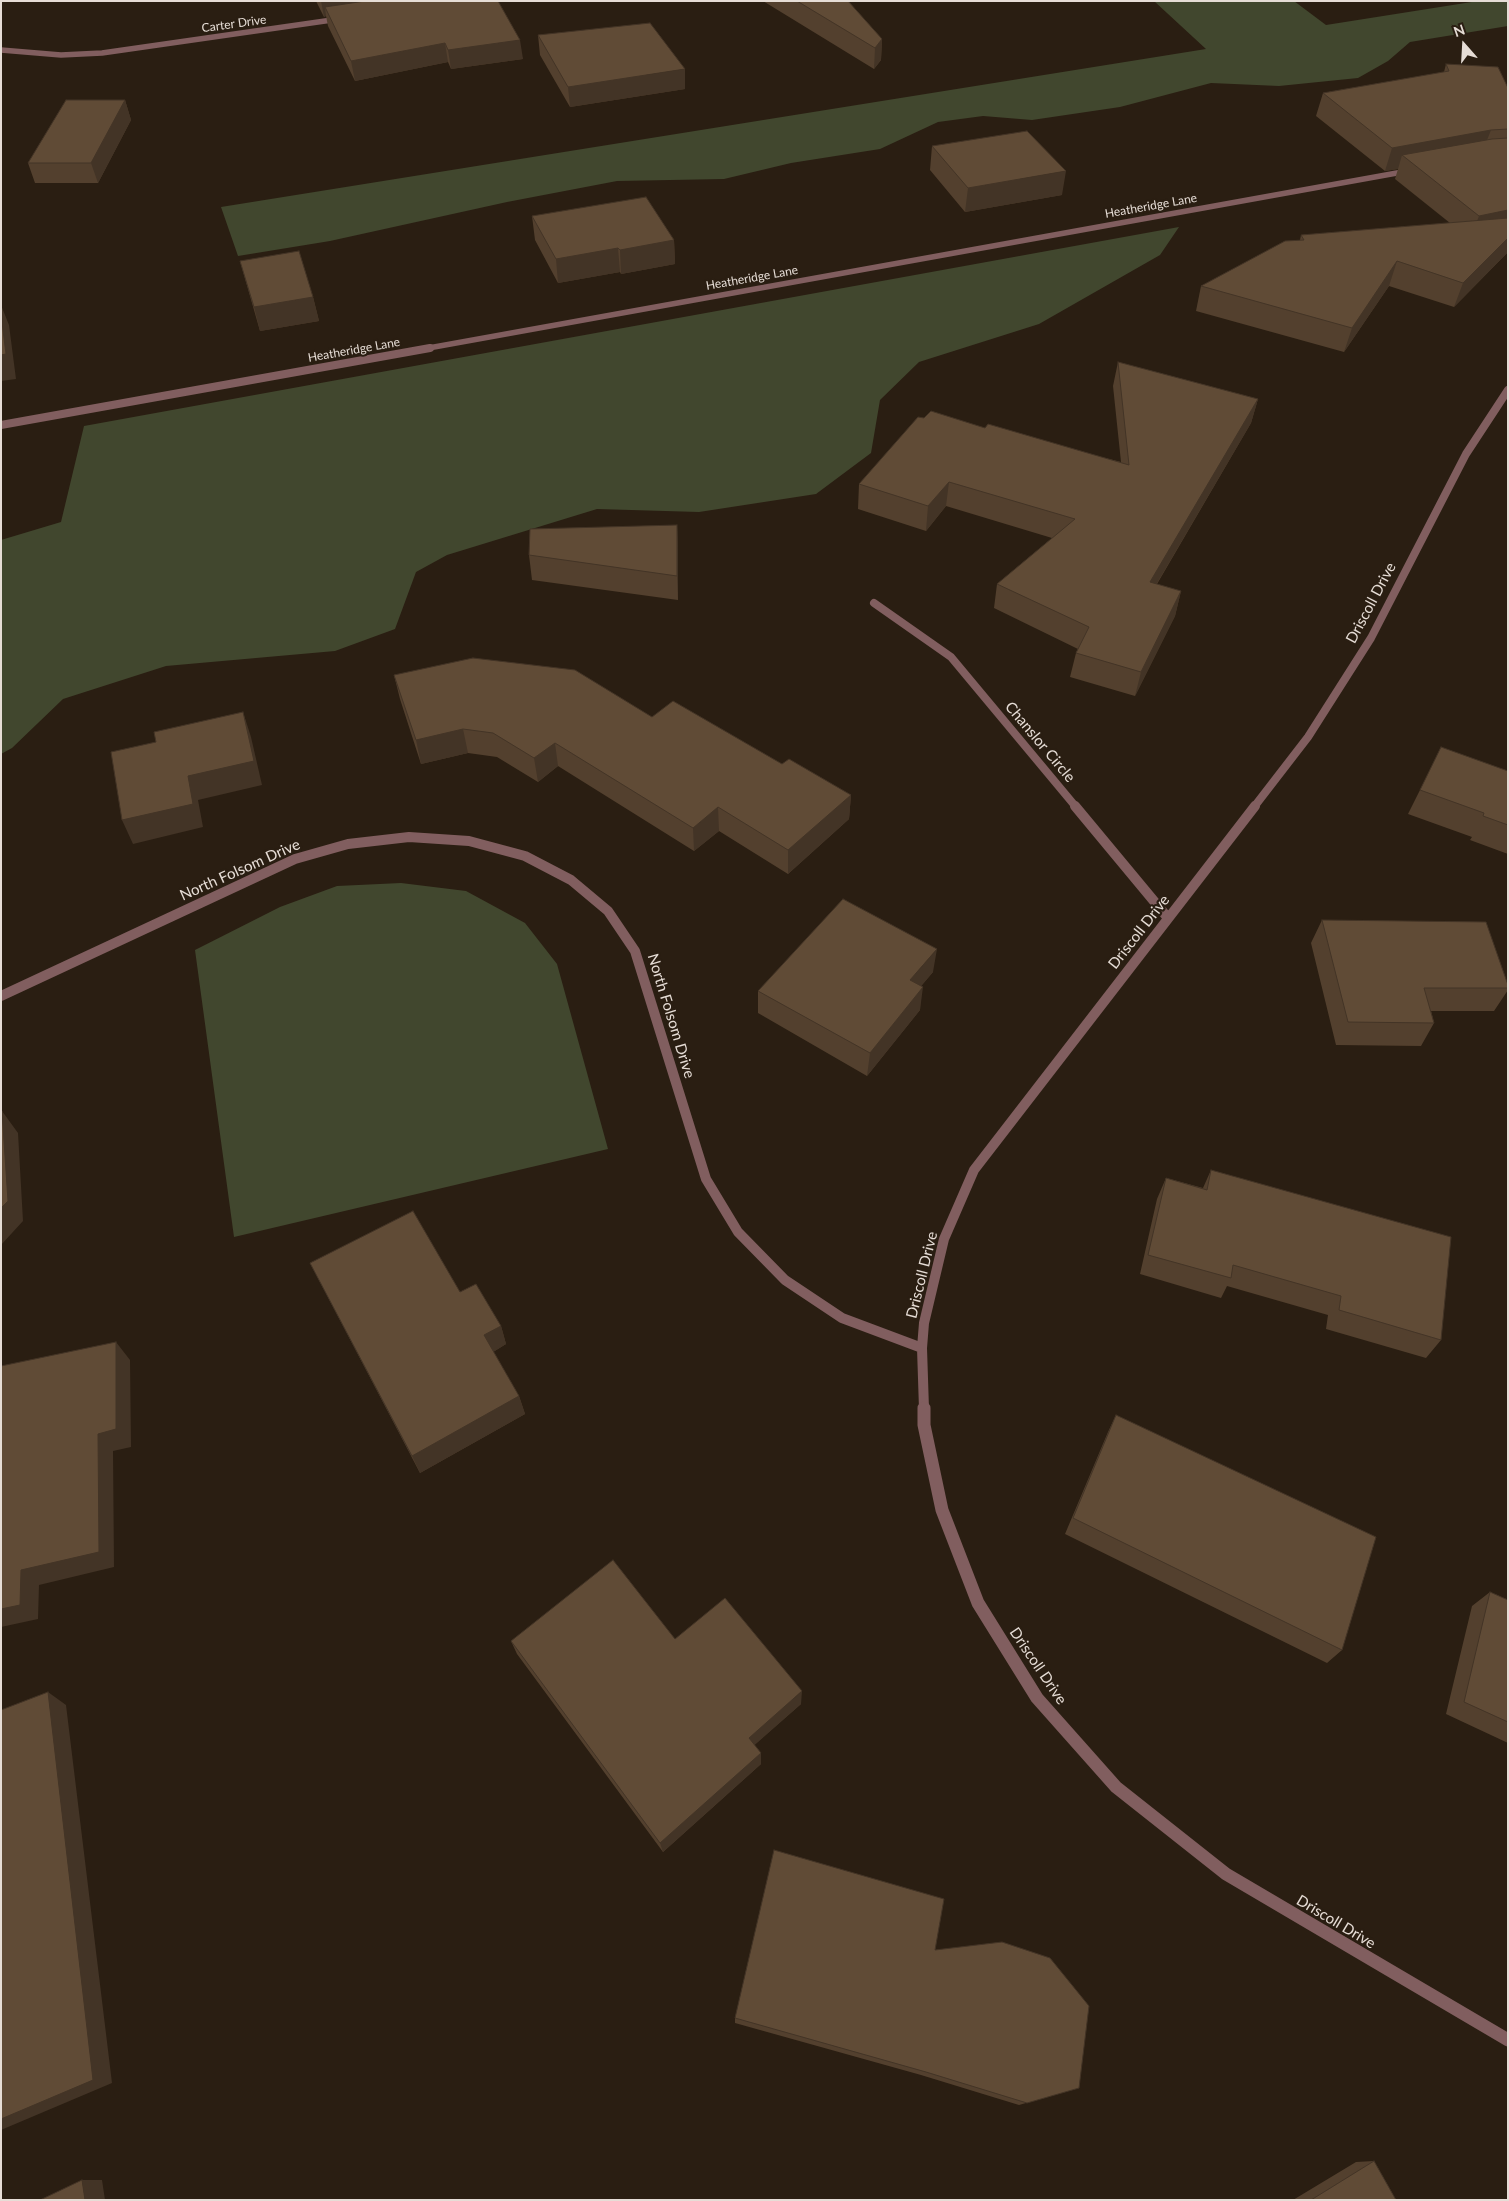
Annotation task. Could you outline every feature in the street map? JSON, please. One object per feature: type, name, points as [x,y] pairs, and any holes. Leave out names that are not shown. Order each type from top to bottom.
[{"type":"street","name":"Carter Drive","points":[[1,50],[61,55],[102,53],[343,19]]},
{"type":"street","name":"Heatheridge Lane","points":[[1,425],[1414,170]]},
{"type":"street","name":"Driscoll Drive","points":[[1508,390],[1466,454],[1371,638],[1318,721],[974,1170],[944,1239],[924,1323],[922,1348],[924,1425],[942,1510],[978,1603],[1037,1698],[1116,1787],[1226,1874],[1508,2040]]},
{"type":"street","name":"Chanslor Circle","points":[[874,603],[951,656],[1168,918]]},
{"type":"street","name":"North Folsom Drive","points":[[1,996],[295,859],[348,844],[409,837],[469,841],[525,856],[571,880],[608,911],[635,952],[706,1179],[738,1232],[785,1280],[842,1318],[922,1348]]},
{"type":"green space","points":[[1154,1],[1294,1],[1326,25],[1478,1],[1508,1],[1508,26],[1410,42],[1388,61],[1358,78],[1279,86],[1211,83],[1120,107],[1032,120],[983,116],[938,122],[880,149],[791,163],[724,179],[617,181],[507,202],[330,241],[238,256],[221,207],[1206,49]]},
{"type":"green space","points":[[1179,227],[1160,255],[1039,324],[919,362],[880,400],[871,453],[816,494],[699,512],[597,509],[447,555],[416,572],[395,629],[335,651],[166,666],[63,699],[12,748],[1,754],[1,540],[61,522],[84,426]]},
{"type":"green space","points":[[401,883],[466,891],[525,923],[557,964],[608,1149],[234,1237],[195,950],[280,907],[337,886]]},
{"type":"building","points":[[365,1],[498,1],[520,40],[448,50],[445,43],[351,61],[325,7]]},
{"type":"building","points":[[797,1],[848,1],[882,39],[875,48]]},
{"type":"building","points":[[650,23],[685,69],[568,87],[538,35]]},
{"type":"building","points":[[1446,64],[1498,67],[1508,88],[1508,129],[1491,130],[1392,148],[1323,93],[1449,71]]},
{"type":"building","points":[[66,100],[125,100],[91,163],[28,163]]},
{"type":"building","points":[[1027,131],[1066,171],[968,188],[932,146]]},
{"type":"building","points":[[1508,138],[1508,210],[1479,216],[1402,155],[1492,139]]},
{"type":"building","points":[[646,197],[674,240],[556,259],[532,216]]},
{"type":"building","points":[[1508,218],[1508,238],[1463,283],[1397,261],[1352,328],[1201,286],[1285,241],[1304,240],[1301,235]]},
{"type":"building","points":[[299,251],[313,297],[254,307],[240,261]]},
{"type":"building","points":[[1,314],[6,354],[1,355]]},
{"type":"building","points":[[1118,362],[1258,399],[1150,582],[1181,591],[1141,672],[1076,653],[1089,627],[997,584],[1075,519],[949,482],[928,506],[859,484],[918,417],[924,418],[931,411],[985,428],[988,424],[1129,465]]},
{"type":"building","points":[[677,525],[677,576],[529,555],[530,529]]},
{"type":"building","points":[[473,658],[575,670],[652,717],[673,701],[782,764],[789,759],[851,795],[788,850],[718,807],[693,828],[555,743],[534,758],[493,733],[463,729],[416,740],[394,675]]},
{"type":"building","points":[[243,712],[254,761],[188,776],[193,804],[122,820],[111,752],[156,742],[154,732]]},
{"type":"building","points":[[1441,747],[1508,771],[1508,825],[1483,816],[1484,813],[1420,790]]},
{"type":"building","points":[[843,899],[937,949],[910,980],[923,987],[870,1053],[758,991]]},
{"type":"building","points":[[1322,920],[1486,922],[1508,988],[1424,988],[1434,1023],[1348,1022]]},
{"type":"building","points":[[1,1110],[8,1201],[1,1208]]},
{"type":"building","points":[[1211,1170],[1451,1237],[1441,1340],[1339,1310],[1341,1296],[1233,1265],[1231,1278],[1148,1255],[1166,1178],[1207,1190]]},
{"type":"building","points":[[413,1211],[460,1292],[476,1284],[501,1326],[484,1335],[519,1396],[412,1456],[310,1263]]},
{"type":"building","points":[[116,1342],[116,1429],[98,1434],[99,1552],[21,1570],[20,1605],[1,1609],[1,1366]]},
{"type":"building","points":[[1116,1415],[1376,1537],[1342,1650],[1073,1518]]},
{"type":"building","points":[[613,1560],[675,1639],[725,1598],[802,1691],[749,1738],[761,1753],[660,1843],[511,1641]]},
{"type":"building","points":[[1490,1592],[1508,1600],[1508,1722],[1464,1702]]},
{"type":"building","points":[[48,1692],[93,2080],[1,2119],[1,1710]]},
{"type":"building","points":[[774,1850],[944,1899],[935,1950],[1002,1942],[1050,1958],[1089,2006],[1079,2088],[1027,2103],[926,2072],[735,2018]]},
{"type":"building","points":[[1374,2161],[1396,2200],[1311,2200]]},
{"type":"building","points":[[82,2180],[85,2200],[40,2200]]}]
